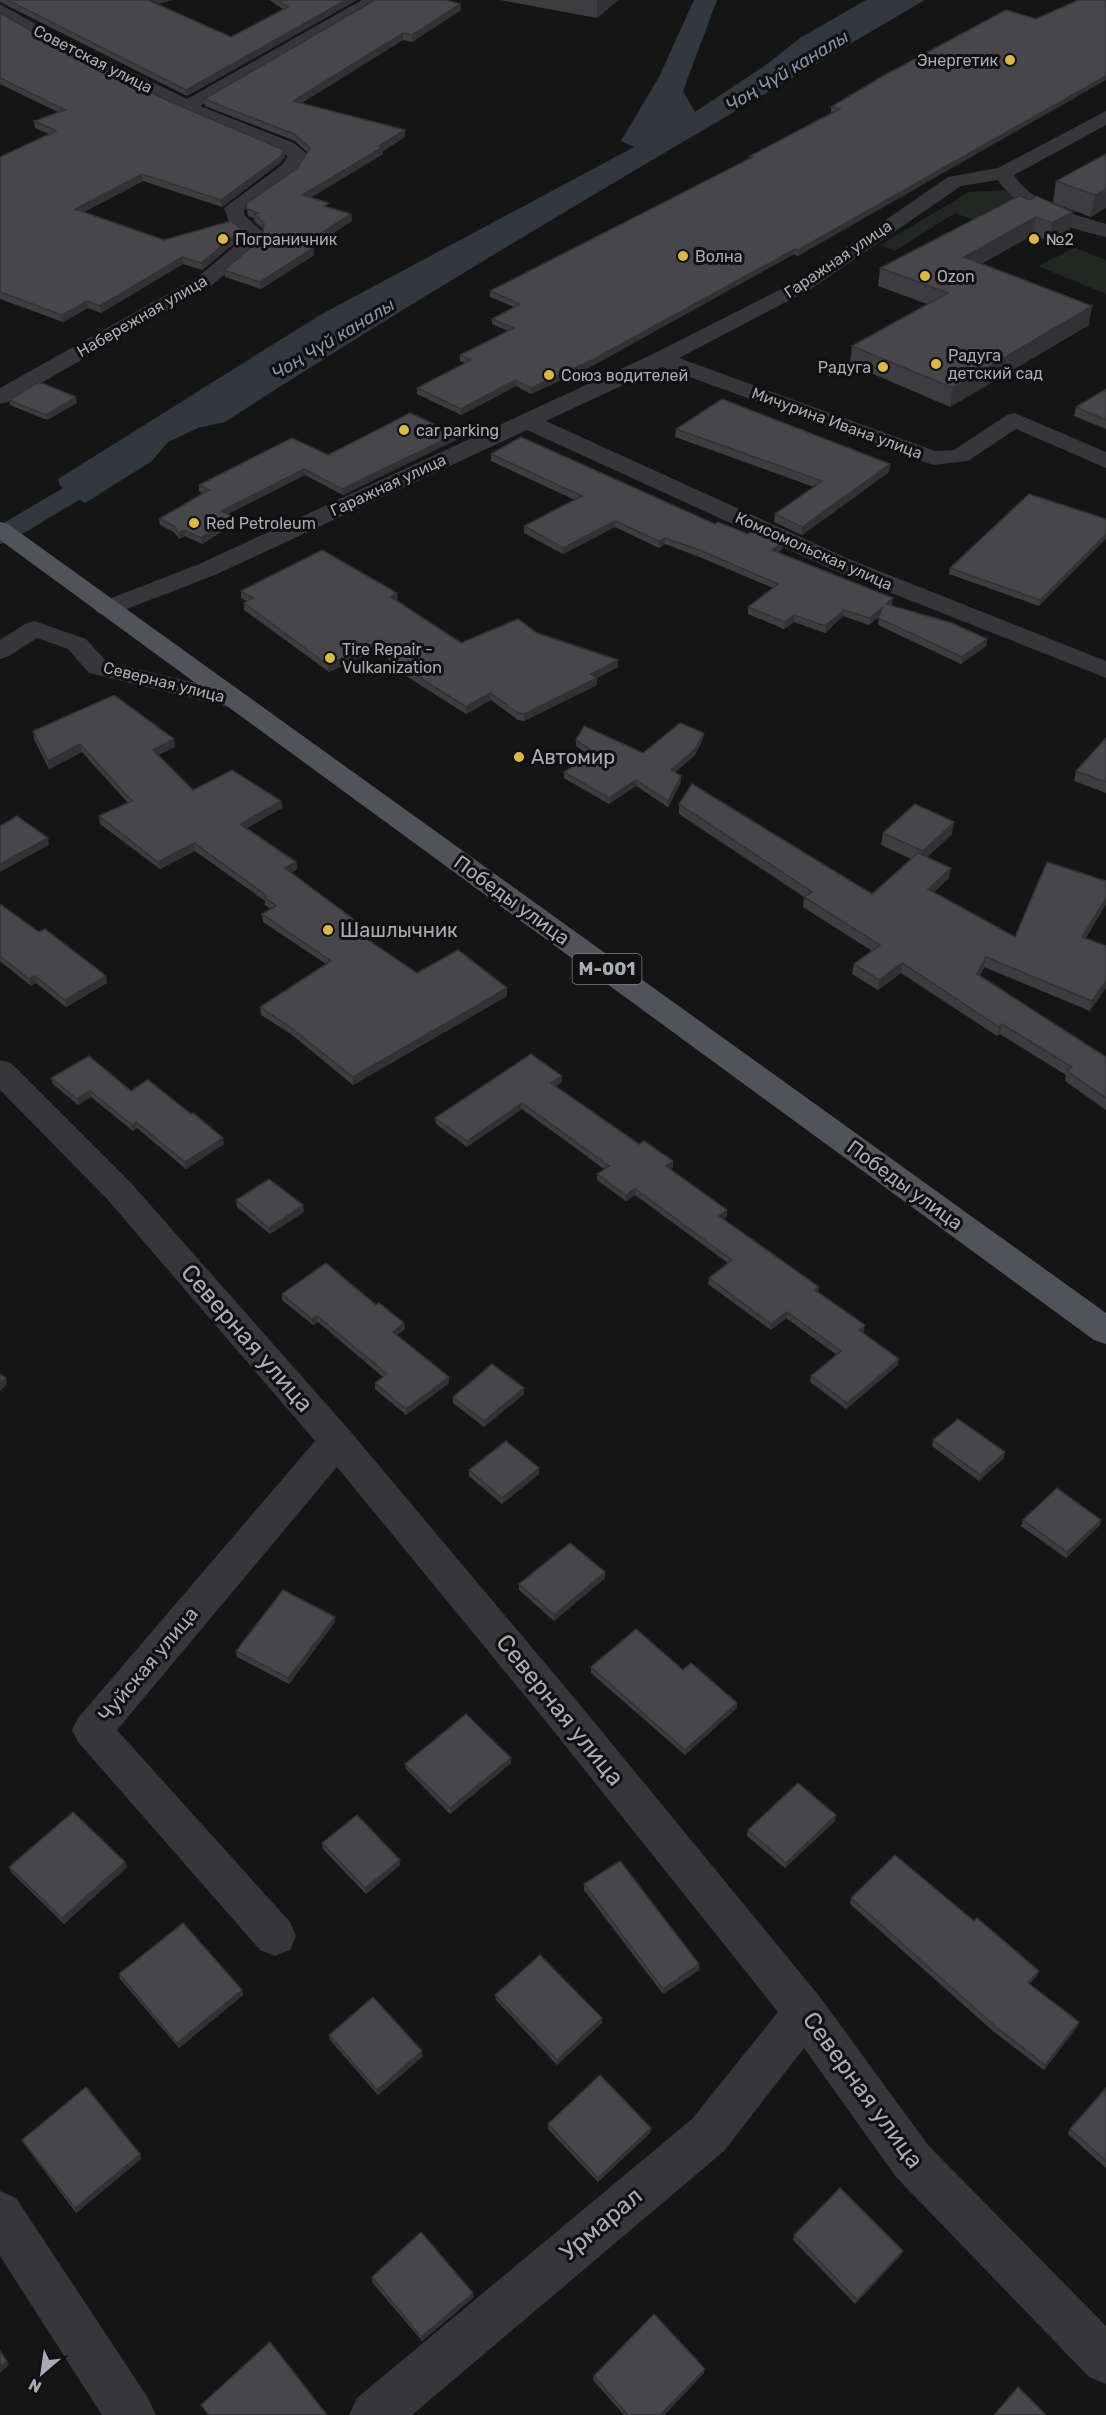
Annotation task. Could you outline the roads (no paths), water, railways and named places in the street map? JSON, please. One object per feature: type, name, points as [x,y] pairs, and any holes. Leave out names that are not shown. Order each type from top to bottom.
[{"type":"main road","name":"Победы улица","points":[[0,529],[1106,1331]]},
{"type":"street","points":[[187,106],[374,0]]},
{"type":"street","name":"Советская улица","points":[[0,9],[46,37],[187,106]]},
{"type":"street","name":"Набережная улица","points":[[0,398],[205,281],[253,242],[253,232],[236,218],[234,208],[289,169],[298,155],[286,147],[203,115],[187,106]]},
{"type":"street","points":[[1106,117],[1003,173],[1007,182],[1026,198],[1106,231]]},
{"type":"street","name":"Гаражная улица","points":[[107,608],[206,570],[661,359],[804,285],[955,181],[1003,173]]},
{"type":"street","name":"Мичурина Ивана улица","points":[[661,359],[933,458],[960,456],[1015,420],[1106,462]]},
{"type":"street","name":"Комсомольская улица","points":[[527,421],[840,564],[1106,670]]},
{"type":"street","name":"Северная улица","points":[[0,651],[34,629],[77,644],[99,668],[237,701]]},
{"type":"street","name":"Северная улица","points":[[0,1071],[119,1191],[337,1441],[562,1712],[805,2012],[912,2161],[1106,2360]]},
{"type":"street","name":"Чуйская улица","points":[[275,1936],[92,1730],[337,1441]]},
{"type":"street","name":"Урмарал","points":[[374,2415],[708,2135],[805,2012]]},
{"type":"street","points":[[0,2214],[131,2415]]},
{"type":"water","points":[[694,0],[717,0],[683,91],[695,112],[766,65],[800,38],[866,0],[925,0],[485,260],[225,422],[198,428],[168,442],[152,461],[85,503],[60,486],[58,479],[320,315],[634,147],[621,141],[659,77]]},
{"type":"waterway","name":"Чоң Чүй каналы","points":[[0,536],[113,469]]},
{"type":"place","name":"Энергетик","points":[[1010,60]]},
{"type":"place","name":"Пограничник","points":[[223,239]]},
{"type":"place","name":"№2","points":[[1034,239]]},
{"type":"place","name":"Волна","points":[[683,256]]},
{"type":"place","name":"Ozon","points":[[925,276]]},
{"type":"place","name":"Радуга детский сад","points":[[936,364]]},
{"type":"place","name":"Радуга","points":[[883,367]]},
{"type":"place","name":"Союз водителей","points":[[549,375]]},
{"type":"place","name":"car parking","points":[[404,430]]},
{"type":"place","name":"Red Petroleum","points":[[194,523]]},
{"type":"place","name":"Tire Repair - Vulkanization","points":[[330,658]]},
{"type":"place","name":"Автомир","points":[[519,757]]},
{"type":"place","name":"Шашлычник","points":[[328,930]]}]
